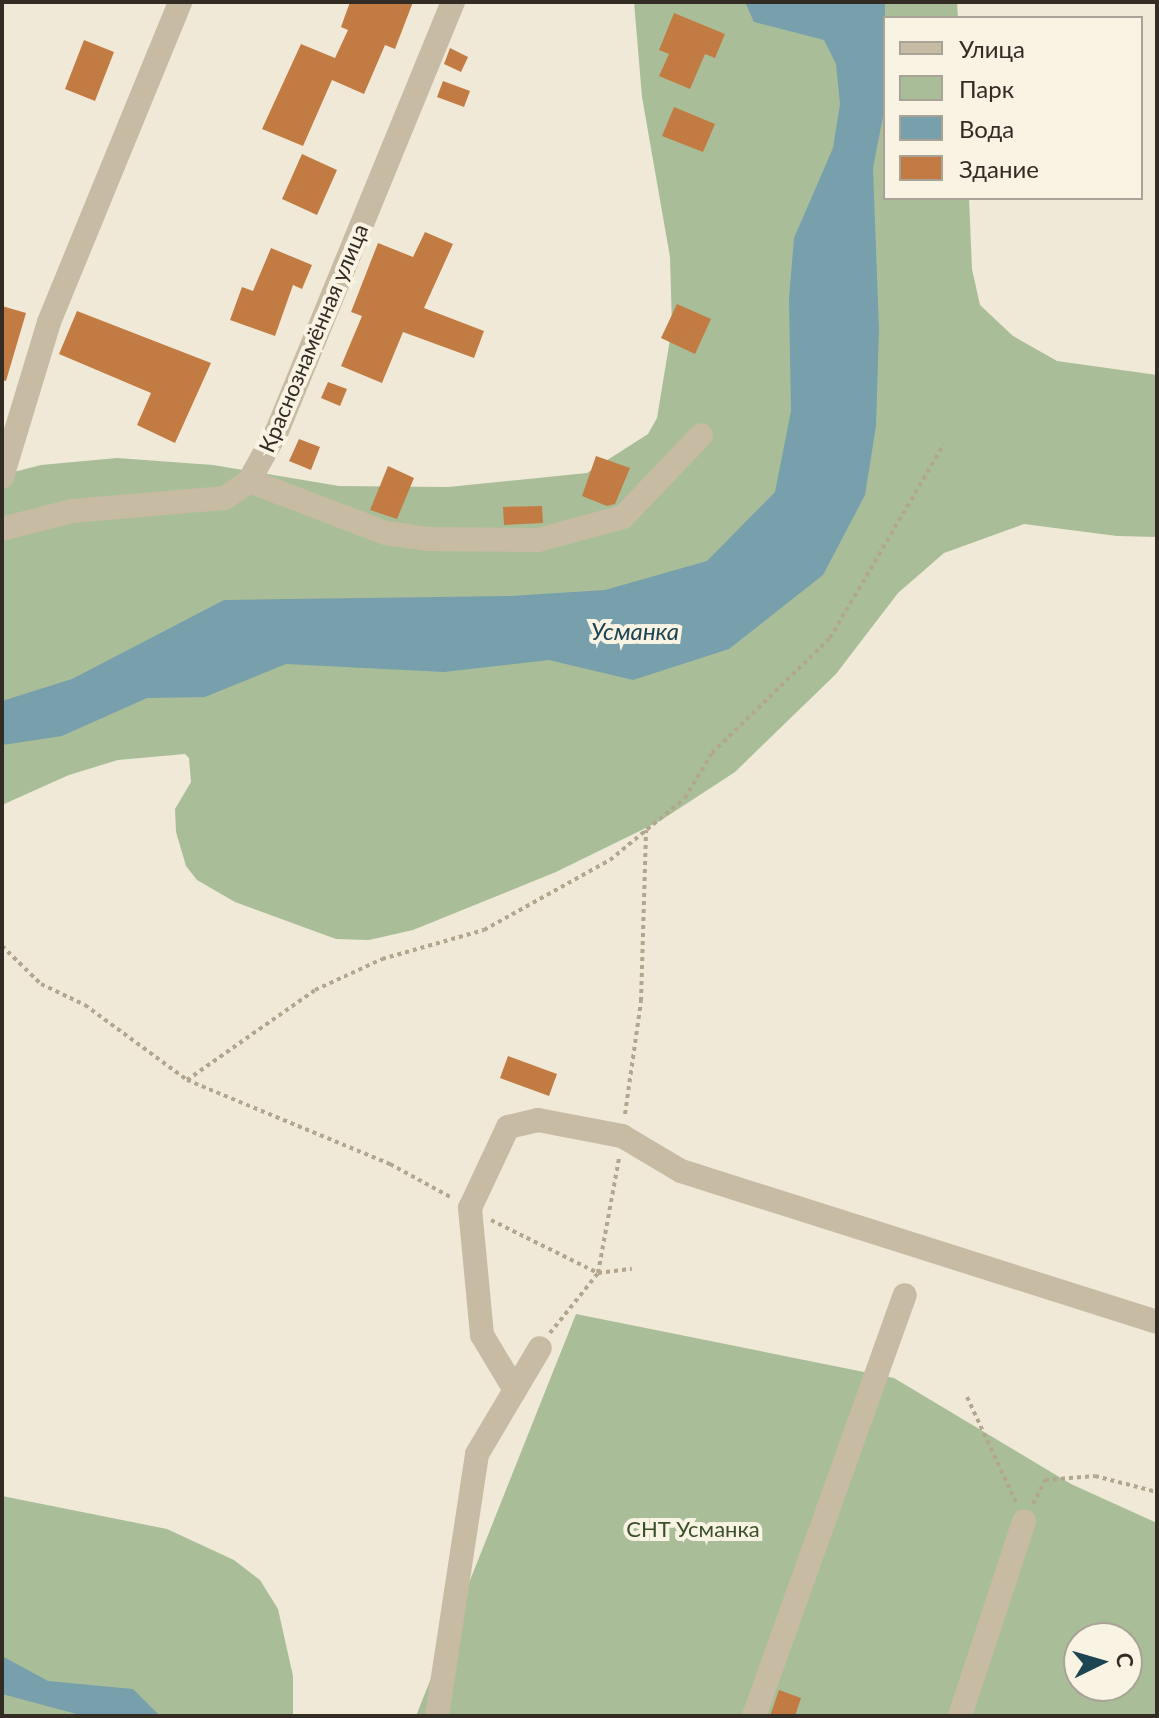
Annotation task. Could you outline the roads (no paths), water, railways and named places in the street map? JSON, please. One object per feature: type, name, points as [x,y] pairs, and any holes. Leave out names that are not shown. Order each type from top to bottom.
[{"type":"street","points":[[2,477],[49,322],[180,2]]},
{"type":"street","name":"Краснознамённая улица","points":[[249,481],[277,431],[453,2]]},
{"type":"street","points":[[2,529],[72,511],[225,498],[249,481],[386,533],[428,539],[538,540],[623,517],[701,435]]},
{"type":"street","points":[[515,1390],[482,1335],[470,1208],[508,1127],[538,1120],[622,1136],[681,1171],[1157,1322]]},
{"type":"street","points":[[754,1716],[905,1295]]},
{"type":"street","points":[[437,1716],[477,1454],[540,1348]]},
{"type":"street","points":[[960,1716],[1024,1521]]},
{"type":"water","name":"Усманка","points":[[745,2],[885,2],[883,116],[873,168],[879,329],[876,426],[865,495],[823,575],[729,649],[633,680],[549,660],[444,672],[286,664],[205,697],[147,698],[62,736],[2,745],[2,701],[72,679],[224,600],[510,596],[605,590],[707,561],[775,492],[791,411],[789,299],[794,238],[833,148],[840,104],[836,64],[824,40],[754,22]]},
{"type":"water","points":[[2,1656],[48,1681],[133,1689],[160,1716],[84,1716],[2,1694]]},
{"type":"park label","name":"СНТ Усманка","points":[[693,1529]]}]
